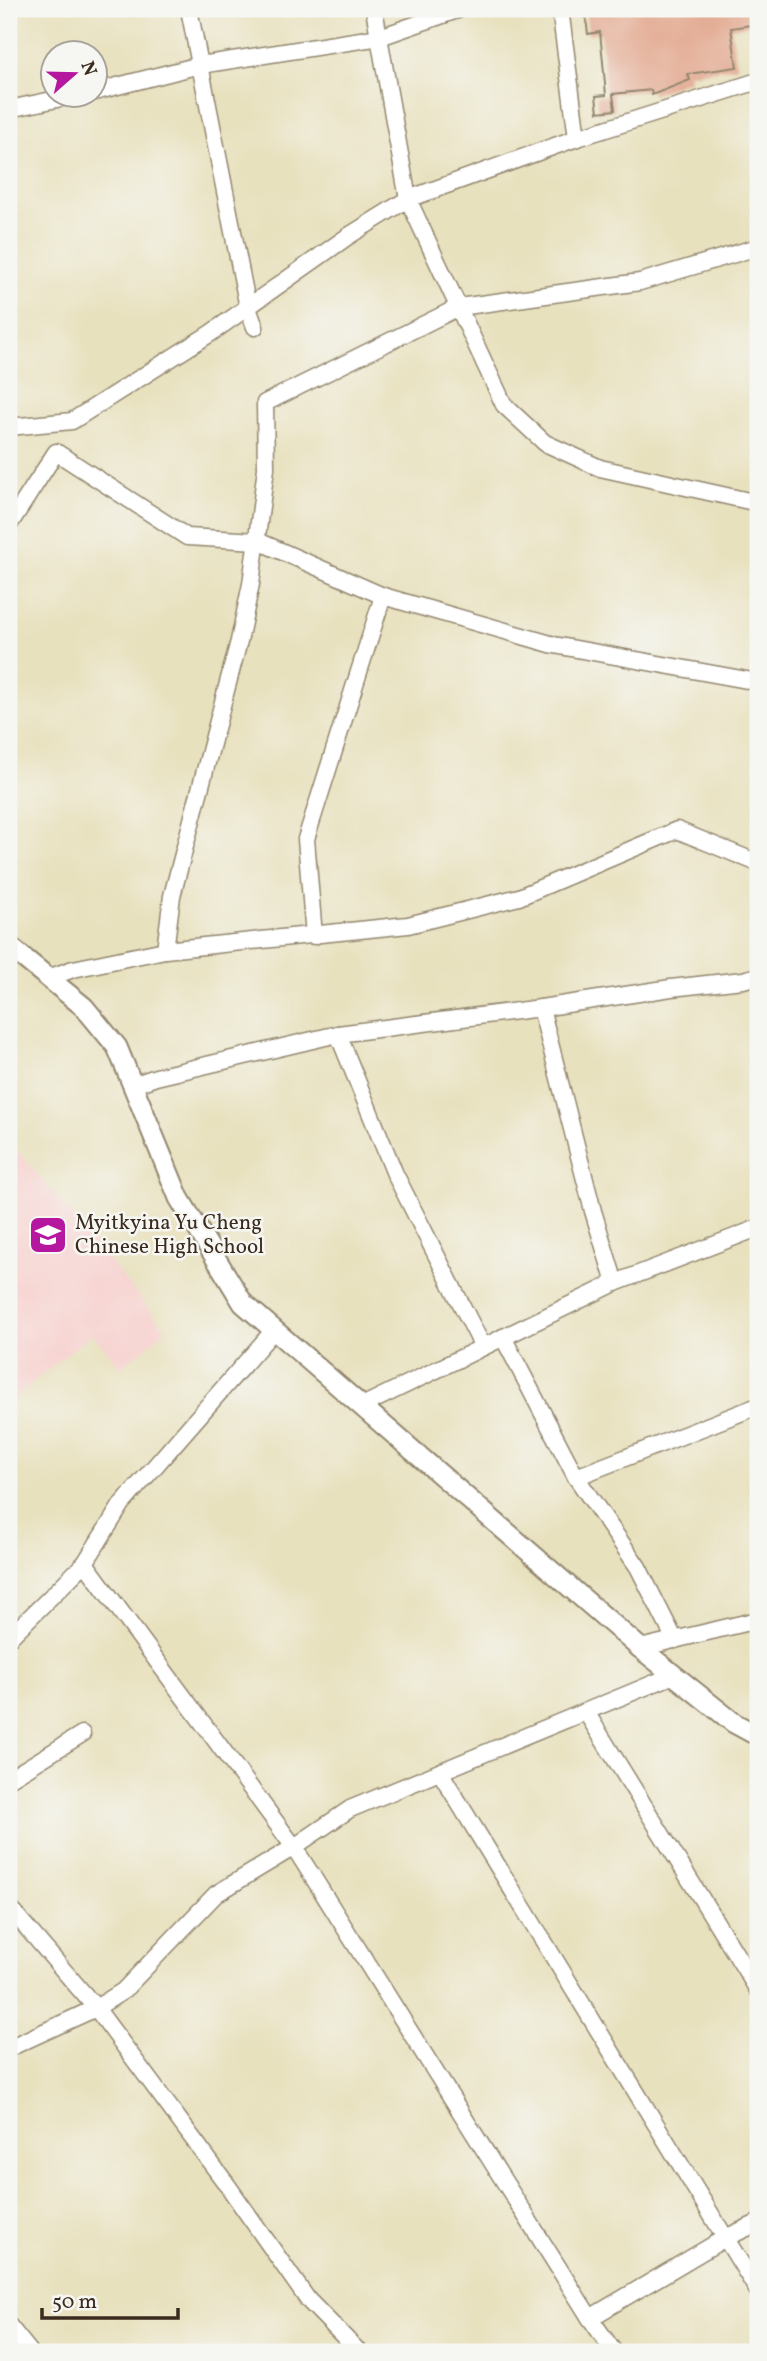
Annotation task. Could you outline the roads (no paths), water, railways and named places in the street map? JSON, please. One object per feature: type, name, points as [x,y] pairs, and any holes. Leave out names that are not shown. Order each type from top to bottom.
[{"type":"street","points":[[189,9],[247,308],[255,327]]},
{"type":"street","points":[[374,9],[408,198],[504,405],[545,443],[600,468],[758,503]]},
{"type":"street","points":[[108,88],[200,65],[380,37],[460,9]]},
{"type":"street","points":[[559,9],[578,138]]},
{"type":"street","points":[[9,427],[72,421],[247,308],[347,237],[408,198],[578,138],[758,81]]},
{"type":"street","points":[[9,109],[38,103]]},
{"type":"street","points":[[165,950],[172,896],[239,641],[258,541],[266,468],[265,403],[458,307],[640,282],[758,247]]},
{"type":"street","points":[[9,525],[56,452],[187,537],[258,541],[383,596],[554,645],[758,682]]},
{"type":"street","points":[[314,936],[306,839],[383,596]]},
{"type":"street","points":[[48,978],[73,969],[165,950],[408,925],[520,897],[677,830],[758,863]]},
{"type":"street","points":[[9,946],[84,1007],[117,1047],[179,1198],[243,1303],[640,1648],[734,1723],[758,1736]]},
{"type":"street","points":[[133,1085],[183,1070],[338,1034],[671,988],[743,981],[758,976]]},
{"type":"street","points":[[541,1008],[593,1210],[615,1283]]},
{"type":"street","points":[[338,1034],[395,1174],[483,1347]]},
{"type":"street","points":[[362,1406],[615,1283],[758,1228]]},
{"type":"street","points":[[9,1638],[85,1563],[122,1504],[274,1330]]},
{"type":"street","points":[[503,1337],[576,1477],[638,1567],[675,1640]]},
{"type":"street","points":[[576,1477],[758,1406]]},
{"type":"street","points":[[85,1563],[294,1847],[614,2352]]},
{"type":"street","points":[[640,1648],[758,1620]]},
{"type":"street","points":[[9,2048],[96,2008],[123,1991],[216,1894],[350,1809],[674,1675]]},
{"type":"street","points":[[586,1712],[758,1990]]},
{"type":"street","points":[[9,1779],[82,1734]]},
{"type":"street","points":[[440,1772],[758,2291]]},
{"type":"street","points":[[9,1907],[96,2008],[309,2300],[359,2352]]},
{"type":"street","points":[[590,2318],[725,2238],[758,2223]]},
{"type":"street","points":[[9,2326],[30,2352]]},
{"type":"place","name":"Myitkyina Yu Cheng Chinese High School","points":[[48,1235]]}]
